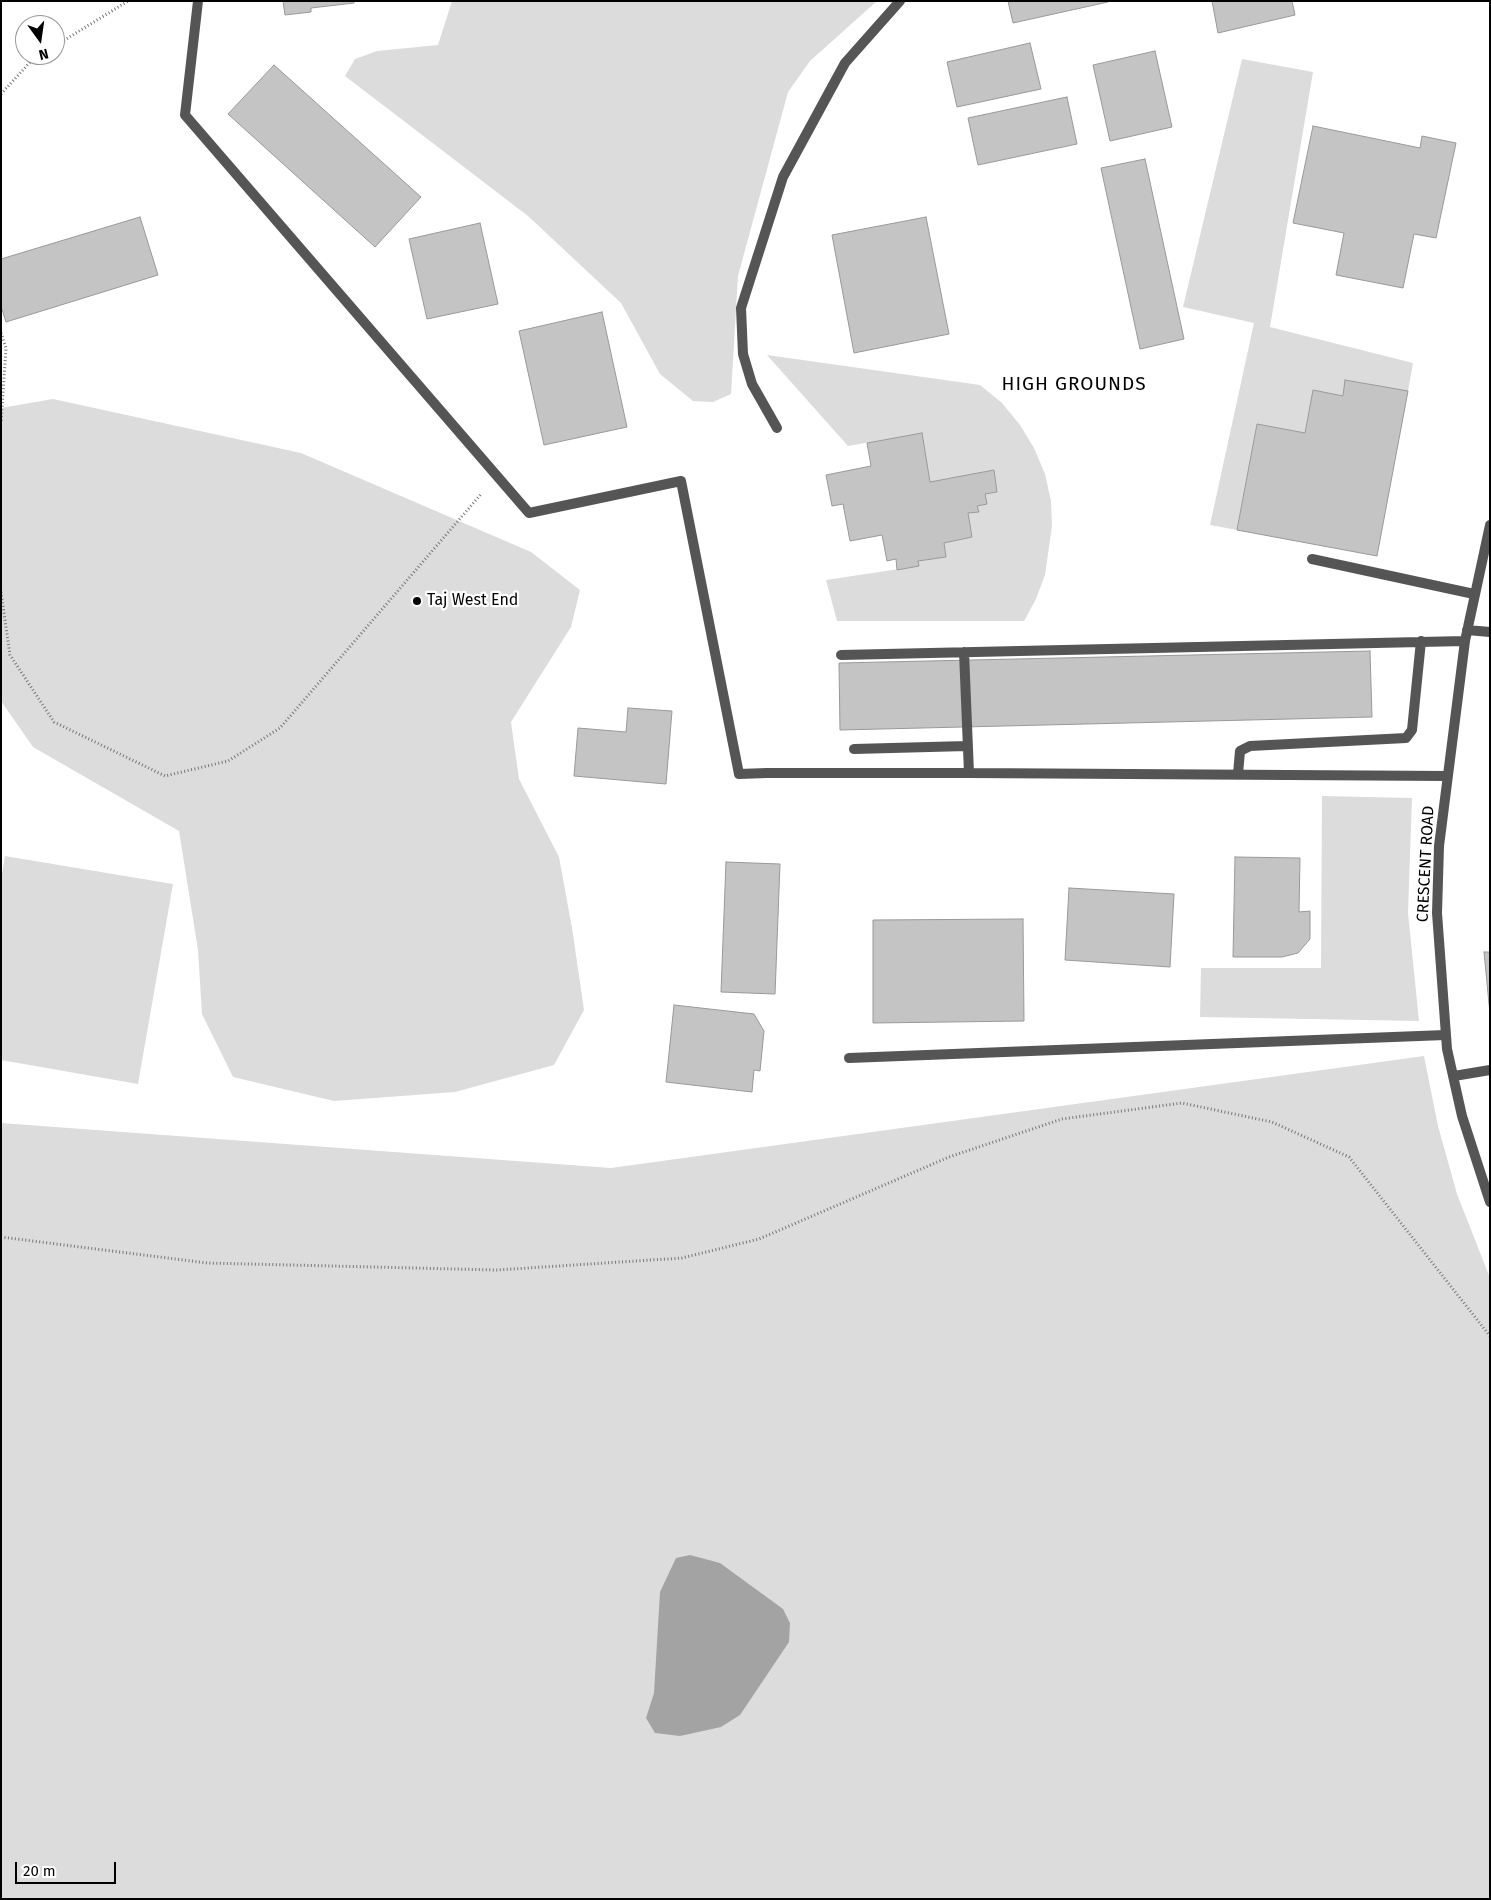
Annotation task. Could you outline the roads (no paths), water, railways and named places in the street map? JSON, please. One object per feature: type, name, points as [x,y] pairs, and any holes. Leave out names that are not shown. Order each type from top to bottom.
[{"type":"street","points":[[198,1],[186,115],[529,513],[681,481],[739,774],[969,772],[1447,776]]},
{"type":"street","points":[[776,428],[752,384],[743,354],[741,308],[783,177],[845,62],[900,1]]},
{"type":"street","name":"CRESCENT ROAD","points":[[1490,525],[1465,641],[1447,776],[1440,846],[1437,913],[1445,1035],[1462,1116],[1490,1202]]},
{"type":"street","points":[[1312,559],[1474,594]]},
{"type":"street","points":[[1467,630],[1490,632]]},
{"type":"street","points":[[1238,774],[1240,751],[1250,746],[1406,738],[1412,730],[1421,641]]},
{"type":"street","points":[[841,655],[1465,641]]},
{"type":"street","points":[[964,652],[969,772]]},
{"type":"street","points":[[854,749],[967,746]]},
{"type":"street","points":[[849,1058],[1445,1035]]},
{"type":"street","points":[[1454,1076],[1490,1070]]},
{"type":"place","name":"Taj West End","points":[[417,601]]},
{"type":"district","name":"HIGH GROUNDS","points":[[1074,385]]}]
